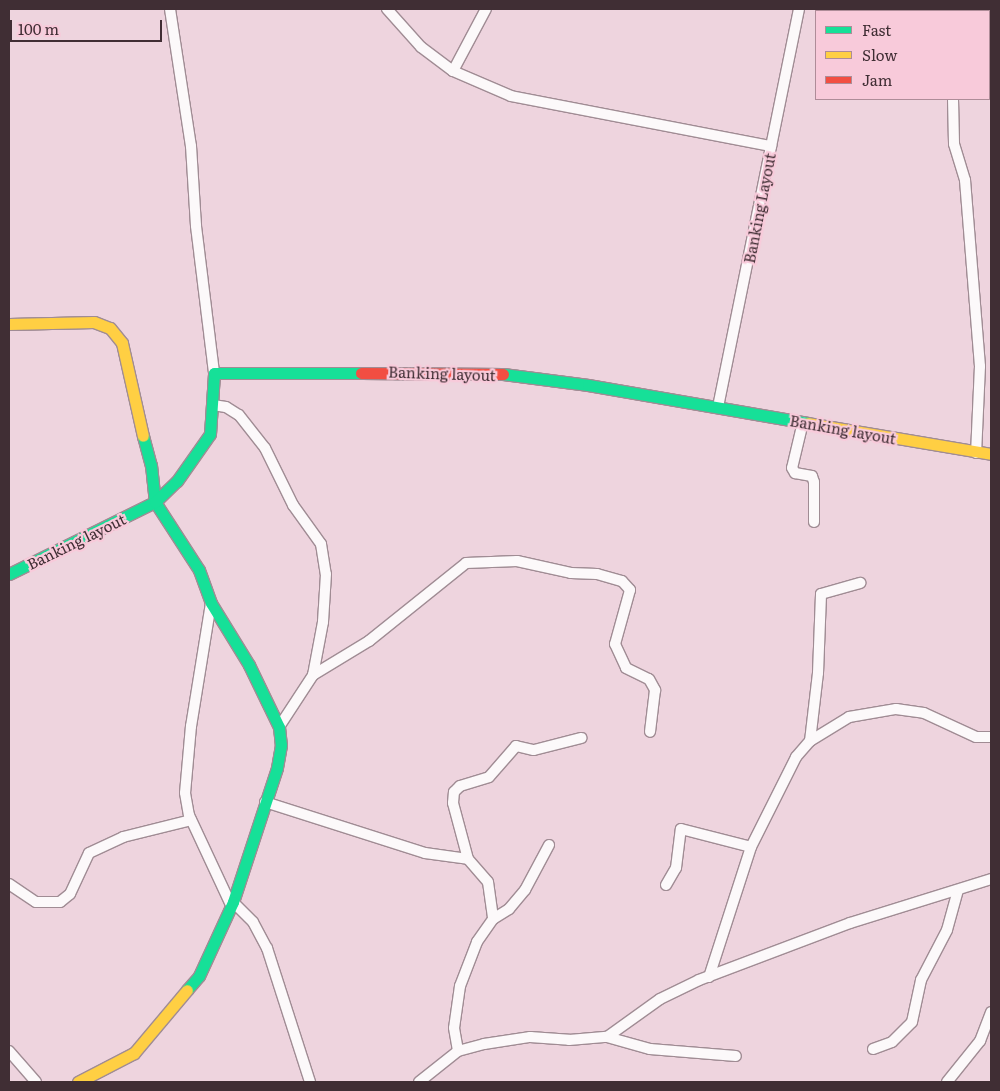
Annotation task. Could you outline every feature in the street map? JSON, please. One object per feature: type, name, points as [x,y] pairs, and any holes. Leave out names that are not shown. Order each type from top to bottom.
[{"type":"street","points":[[170,9],[189,136],[196,226],[214,374]]},
{"type":"street","points":[[386,9],[421,47],[453,72],[511,96],[772,146]]},
{"type":"street","points":[[453,72],[486,9]]},
{"type":"street","name":"Banking Layout","points":[[718,407],[799,9]]},
{"type":"street","points":[[953,100],[954,144],[965,180],[980,366],[976,453]]},
{"type":"street","points":[[9,324],[94,322],[110,328],[122,343],[151,465],[155,502],[199,570],[210,603],[249,665],[279,726],[281,745],[277,768],[231,902],[213,950],[199,976],[142,1044],[124,1061],[78,1082]]},
{"type":"street","name":"Banking layout","points":[[9,574],[155,502],[192,464],[210,434],[214,374],[491,373],[718,407],[976,453],[991,454]]},
{"type":"street","points":[[213,405],[226,407],[239,415],[265,448],[293,505],[321,544],[326,574],[324,612],[313,675],[279,726]]},
{"type":"street","points":[[802,422],[792,468],[795,473],[812,476],[814,482],[814,522]]},
{"type":"street","points":[[313,675],[369,640],[466,563],[517,562],[570,573],[598,574],[622,581],[630,590],[615,644],[626,668],[649,679],[655,690],[650,732]]},
{"type":"street","points":[[810,742],[818,673],[821,594],[860,583]]},
{"type":"street","points":[[210,603],[191,726],[185,793],[191,820],[231,902],[252,922],[267,948],[310,1082]]},
{"type":"street","points":[[709,977],[751,847],[796,757],[810,742],[849,717],[896,709],[924,713],[976,737],[991,737]]},
{"type":"street","points":[[493,919],[488,882],[468,859],[453,803],[454,792],[460,786],[489,777],[516,746],[534,750],[581,738]]},
{"type":"street","points":[[265,802],[425,852],[468,859]]},
{"type":"street","points":[[9,884],[36,902],[60,902],[70,894],[89,853],[123,837],[191,820]]},
{"type":"street","points":[[666,885],[676,868],[681,829],[751,847]]},
{"type":"street","points":[[458,1051],[454,1028],[460,986],[477,942],[493,919],[509,909],[525,890],[549,845]]},
{"type":"street","points":[[607,1037],[660,998],[709,977],[850,924],[991,879]]},
{"type":"street","points":[[873,1049],[892,1042],[912,1022],[921,980],[947,930],[958,890]]},
{"type":"street","points":[[947,1082],[980,1041],[991,1012]]},
{"type":"street","points":[[419,1082],[458,1051],[530,1037],[569,1040],[607,1037],[650,1049],[736,1056]]},
{"type":"street","points":[[9,1051],[36,1082]]},
{"type":"traffic: fast","points":[[9,574],[155,502],[177,481],[210,434],[214,373],[361,373]]},
{"type":"traffic: fast","points":[[503,374],[588,385],[808,423]]},
{"type":"traffic: fast","points":[[143,436],[151,465],[155,502],[199,570],[211,603],[249,665],[279,727],[281,745],[277,768],[233,902],[199,976],[187,990]]},
{"type":"traffic: slow","points":[[9,324],[94,322],[110,328],[122,343],[143,436]]},
{"type":"traffic: slow","points":[[808,423],[991,454]]},
{"type":"traffic: slow","points":[[78,1082],[134,1053],[187,990]]},
{"type":"traffic: jam","points":[[361,373],[503,374]]}]
